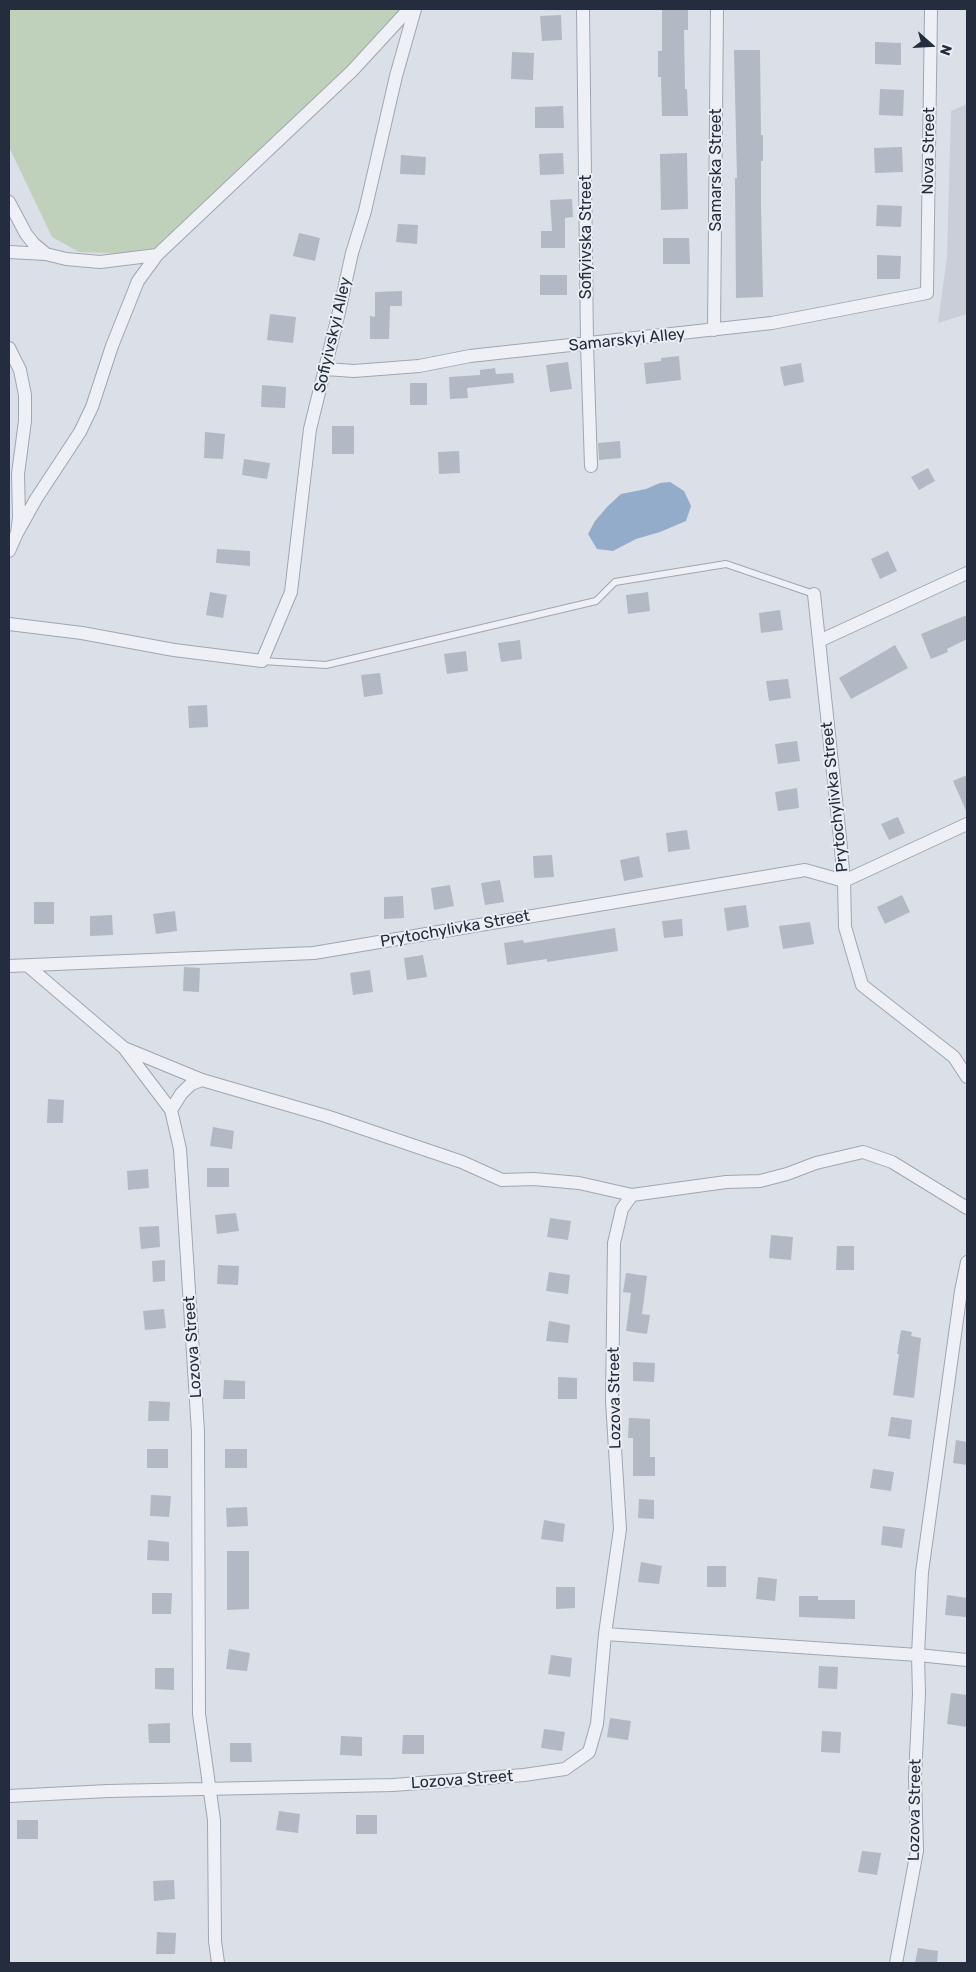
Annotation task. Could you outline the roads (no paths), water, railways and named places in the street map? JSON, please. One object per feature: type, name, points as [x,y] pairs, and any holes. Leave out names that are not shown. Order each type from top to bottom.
[{"type":"street","points":[[9,551],[36,499],[80,432],[92,407],[112,346],[138,281],[157,255],[352,71],[408,9]]},
{"type":"street","name":"Sofiyivskyi Alley","points":[[262,661],[292,586],[310,429],[326,369],[352,253],[367,202],[396,76],[414,9]]},
{"type":"street","name":"Sofiyivska Street","points":[[583,9],[586,344],[591,466]]},
{"type":"street","name":"Samarska Street","points":[[714,330],[717,9]]},
{"type":"street","name":"Nova Street","points":[[927,293],[931,9]]},
{"type":"street","points":[[9,202],[26,234],[46,254]]},
{"type":"street","points":[[9,252],[46,254],[66,259],[100,262],[157,255]]},
{"type":"street","name":"Samarskyi Alley","points":[[326,369],[354,371],[419,366],[470,356],[772,323],[927,293]]},
{"type":"street","points":[[9,348],[20,370],[25,396],[25,421],[18,474],[20,503],[17,533]]},
{"type":"street","points":[[819,641],[967,573]]},
{"type":"street","name":"Prytochylivka Street","points":[[9,966],[314,953],[804,870],[844,881],[814,594]]},
{"type":"street","points":[[9,624],[82,633],[199,654],[262,661]]},
{"type":"street","points":[[967,824],[844,881],[845,927],[862,986],[954,1057],[967,1078]]},
{"type":"street","name":"Lozova Street","points":[[28,966],[124,1048],[171,1110],[180,1149],[198,1432],[199,1714],[214,1820],[215,1941],[218,1963]]},
{"type":"street","points":[[124,1048],[202,1080],[335,1119],[462,1162],[502,1180],[534,1179],[579,1183],[632,1195],[716,1183],[760,1181],[787,1174],[816,1163],[863,1152],[892,1162],[967,1208]]},
{"type":"street","points":[[171,1110],[181,1094],[191,1084],[202,1080]]},
{"type":"street","name":"Lozova Street","points":[[9,1796],[108,1791],[393,1785],[524,1775],[564,1769],[590,1752],[597,1724],[605,1634],[620,1529],[612,1401],[614,1243],[622,1208],[632,1195]]},
{"type":"street","name":"Lozova Street","points":[[896,1963],[917,1852],[915,1777],[922,1572],[961,1291],[967,1262]]},
{"type":"street","points":[[605,1634],[967,1660]]},
{"type":"lane","name":"Prytochylivka Street","points":[[262,661],[326,664],[596,600],[614,582],[726,564],[814,594]]},
{"type":"water","points":[[670,482],[684,491],[691,506],[686,521],[660,532],[636,539],[613,551],[597,549],[588,534],[595,521],[621,494]]}]
